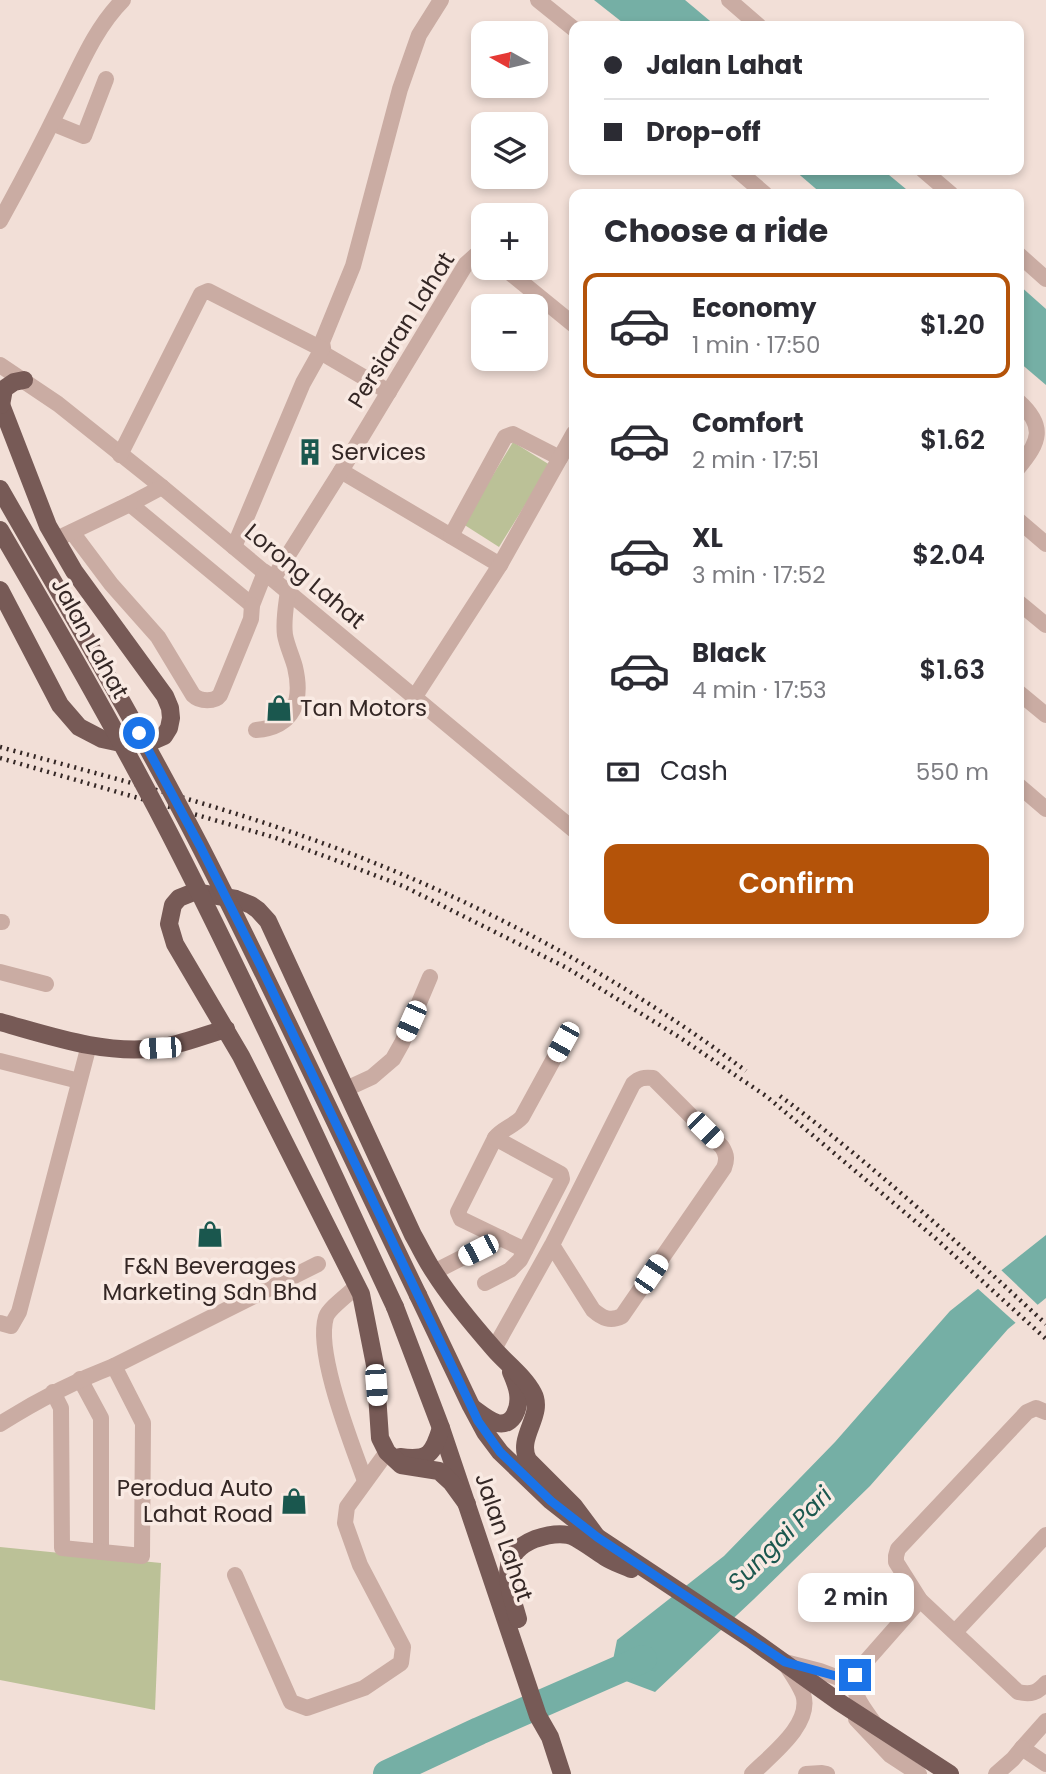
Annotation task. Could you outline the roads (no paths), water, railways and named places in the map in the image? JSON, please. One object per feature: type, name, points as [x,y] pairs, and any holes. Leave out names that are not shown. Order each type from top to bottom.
[{"type":"main road","points":[[0,590],[60,705],[79,727],[102,739],[116,742],[148,743],[164,736],[171,718],[165,696],[95,601],[48,526],[0,403],[4,389],[24,380]]},
{"type":"main road","name":"Jalan Lahat","points":[[0,489],[200,846],[266,977],[478,1421],[500,1452],[551,1501],[597,1537],[673,1586]]},
{"type":"main road","name":"Jalan Lahat","points":[[0,530],[182,857],[395,1307],[441,1428],[562,1774]]},
{"type":"main road","points":[[467,1504],[439,1471],[401,1465],[387,1452],[380,1438],[375,1365],[361,1294],[241,1056],[175,944],[169,924],[173,905],[179,898],[194,892],[236,899],[251,905],[268,920],[408,1223],[434,1272],[533,1392],[536,1410],[525,1438],[525,1454],[528,1460],[574,1506],[597,1537]]},
{"type":"main road","points":[[0,1023],[89,1045],[129,1050],[160,1048],[226,1029]]},
{"type":"main road","points":[[471,1406],[487,1419],[498,1423],[507,1422],[514,1417],[519,1395],[500,1355]]},
{"type":"main road","points":[[387,1452],[408,1458],[425,1456],[434,1449],[441,1428]]},
{"type":"main road","points":[[538,1704],[507,1581],[508,1566],[514,1552],[527,1542],[543,1536],[569,1535],[609,1560],[673,1586],[839,1702],[951,1774]]},
{"type":"street","points":[[0,221],[100,28],[123,0]]},
{"type":"street","points":[[389,392],[324,354],[322,342],[353,266],[400,89],[419,35],[441,0]]},
{"type":"street","points":[[538,0],[569,25]]},
{"type":"street","points":[[730,0],[753,21]]},
{"type":"street","points":[[52,123],[84,136],[106,79]]},
{"type":"street","points":[[743,175],[759,189]]},
{"type":"street","points":[[929,175],[945,189]]},
{"type":"street","points":[[1024,259],[1046,279]]},
{"type":"street","name":"Persiaran Lahat","points":[[72,531],[104,575],[158,638],[193,695],[198,699],[214,699],[220,695],[251,619],[253,605],[269,576],[341,471],[471,260]]},
{"type":"street","points":[[519,280],[569,321]]},
{"type":"street","points":[[120,455],[201,294],[208,291],[322,349]]},
{"type":"street","points":[[234,547],[303,383],[322,349]]},
{"type":"street","name":"Lorong Lahat","points":[[0,365],[58,404],[162,488],[569,826]]},
{"type":"street","points":[[1024,406],[1037,425],[1039,433],[1031,454],[1024,462]]},
{"type":"street","points":[[451,536],[505,437],[513,434],[560,458]]},
{"type":"street","points":[[414,698],[500,565],[569,442]]},
{"type":"street","points":[[341,471],[500,565]]},
{"type":"street","points":[[55,540],[162,488]]},
{"type":"street","points":[[130,504],[253,605]]},
{"type":"street","points":[[1024,525],[1046,544]]},
{"type":"street","points":[[257,730],[286,722],[292,712],[298,689],[295,668],[285,638],[288,592]]},
{"type":"street","points":[[1024,607],[1046,625]]},
{"type":"street","points":[[1024,697],[1046,715]]},
{"type":"street","points":[[1024,790],[1046,809]]},
{"type":"street","points":[[0,972],[46,984]]},
{"type":"street","points":[[345,1089],[372,1077],[393,1059],[430,977]]},
{"type":"street","points":[[525,1250],[461,1219],[458,1212],[495,1138],[522,1117],[563,1042]]},
{"type":"street","points":[[0,1323],[11,1326],[19,1312],[89,1045]]},
{"type":"street","points":[[0,1061],[79,1082]]},
{"type":"street","points":[[500,1355],[552,1245],[637,1080],[644,1077],[653,1078],[726,1154],[724,1168],[622,1316],[615,1320],[600,1316],[593,1310],[552,1245]]},
{"type":"street","points":[[485,1283],[516,1265],[562,1179],[561,1174],[495,1138]]},
{"type":"street","points":[[434,1272],[501,1238]]},
{"type":"street","points":[[0,1424],[53,1392],[114,1366],[318,1264]]},
{"type":"street","points":[[357,1286],[327,1314],[325,1350],[340,1408],[365,1481]]},
{"type":"street","points":[[53,1392],[61,1408],[62,1548],[142,1556],[143,1423],[114,1366]]},
{"type":"street","points":[[80,1379],[101,1418],[101,1552]]},
{"type":"street","points":[[1046,1412],[1036,1408],[1027,1412],[898,1549],[896,1556],[896,1562],[920,1600],[1018,1692],[1029,1695],[1046,1683]]},
{"type":"street","points":[[235,1575],[291,1702],[307,1708],[319,1704],[364,1688],[401,1663],[403,1647],[360,1565],[345,1523],[347,1507],[387,1452]]},
{"type":"street","points":[[955,1632],[1046,1535]]},
{"type":"street","points":[[875,1725],[857,1698],[855,1675],[920,1600]]},
{"type":"street","points":[[785,1662],[836,1676],[855,1675]]},
{"type":"street","points":[[752,1774],[795,1732],[804,1712],[803,1693],[785,1662]]},
{"type":"street","points":[[839,1702],[890,1755],[919,1774]]},
{"type":"street","points":[[996,1774],[1015,1760],[1046,1721]]},
{"type":"street","points":[[1015,1760],[1046,1764]]},
{"type":"street","points":[[806,1774],[827,1774]]},
{"type":"water","points":[[594,0],[685,0],[710,21],[621,21]]},
{"type":"water","points":[[800,175],[889,175],[906,189],[816,189]]},
{"type":"water","points":[[1024,289],[1046,309],[1046,385],[1024,366]]},
{"type":"water","points":[[1046,1235],[1046,1298],[1008,1329],[870,1486],[655,1692],[610,1675],[617,1640],[724,1556],[835,1442],[950,1311]]},
{"type":"waterway","name":"Sungai Pari","points":[[387,1774],[643,1659]]},
{"type":"railway","points":[[0,747],[237,814],[314,840],[428,886],[484,911],[592,969],[645,1001],[746,1071]]},
{"type":"railway","points":[[0,758],[273,837],[403,886],[567,968],[679,1037],[766,1096],[934,1237],[1046,1339]]},
{"type":"railway","points":[[780,1096],[883,1178],[1046,1324]]},
{"type":"place","name":"Services","points":[[310,452]]},
{"type":"place","name":"Tan Motors","points":[[279,708]]},
{"type":"place","name":"F&N Beverages Marketing Sdn Bhd","points":[[210,1234]]},
{"type":"place","name":"Perodua Auto Lahat Road","points":[[294,1501]]}]
